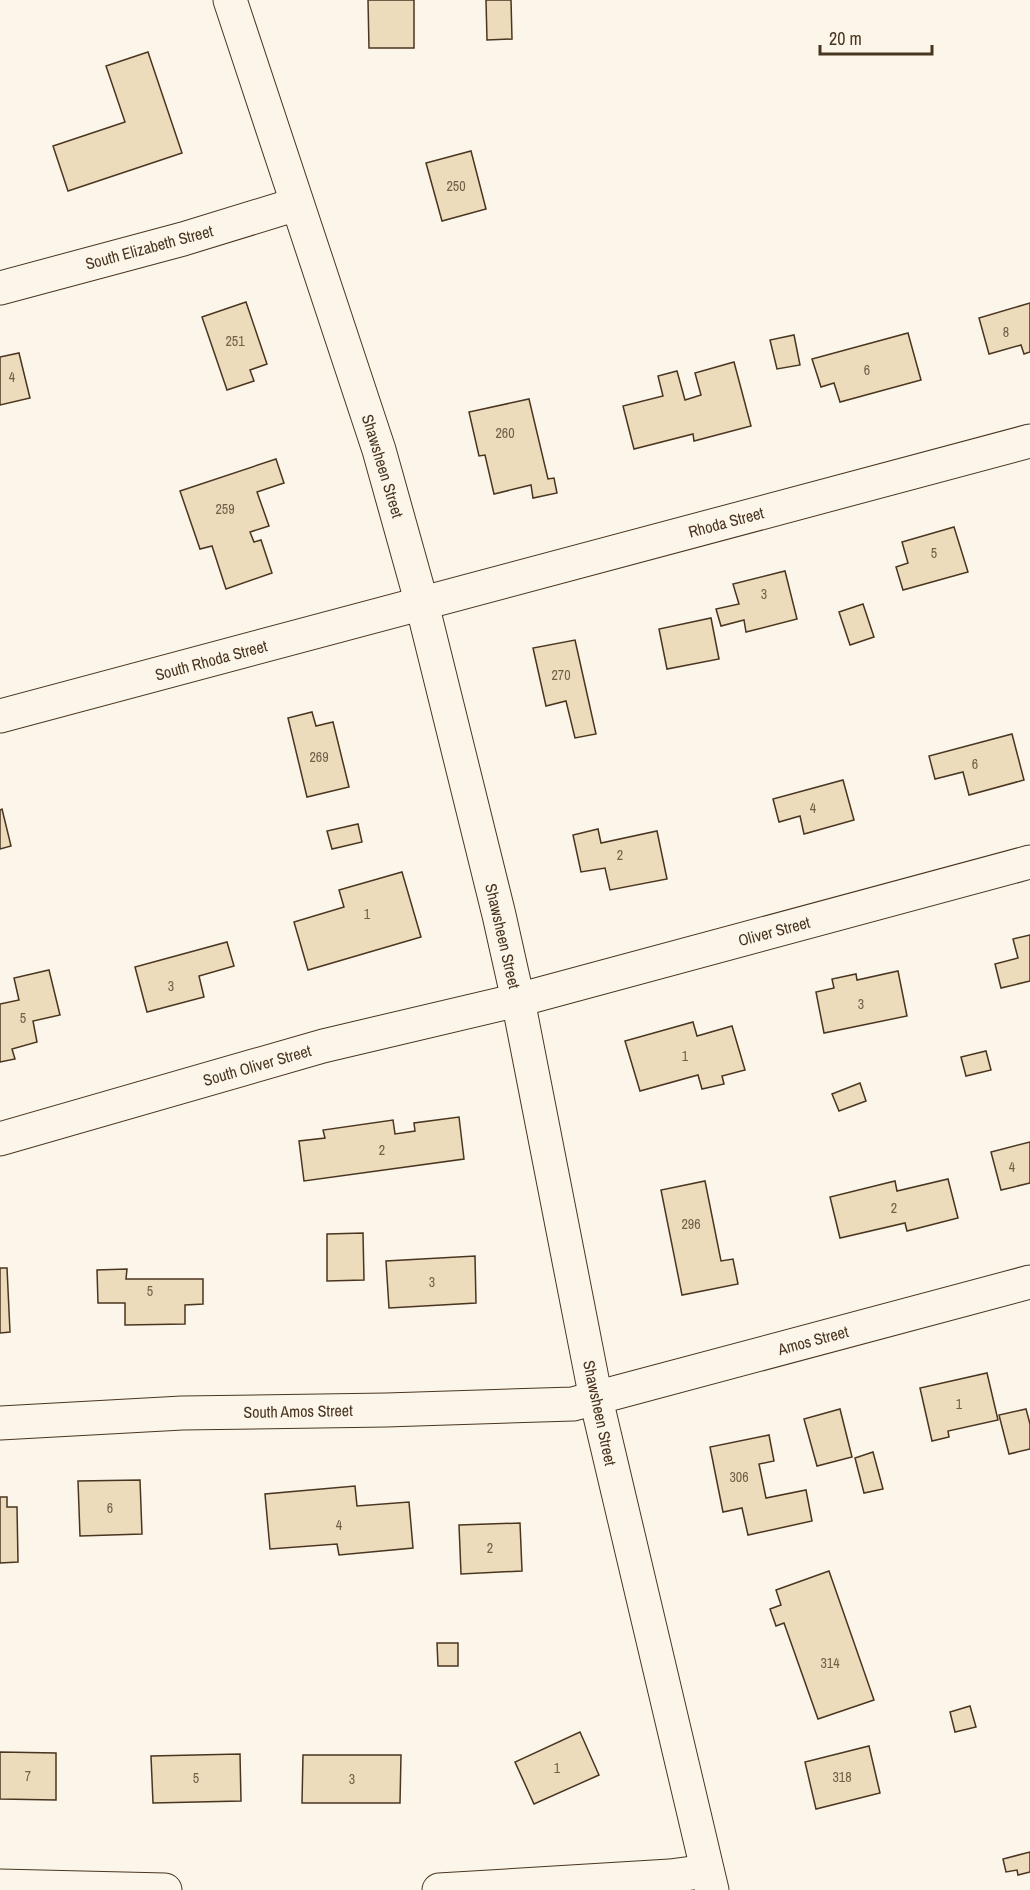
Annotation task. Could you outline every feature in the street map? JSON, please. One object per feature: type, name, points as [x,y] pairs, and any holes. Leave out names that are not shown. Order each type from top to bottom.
[{"type":"street","name":"Shawsheen Street","points":[[230,0],[379,450],[422,604],[469,788],[518,1000],[596,1399],[709,1880]]},
{"type":"street","name":"South Elizabeth Street","points":[[0,288],[183,239],[297,204]]},
{"type":"street","name":"Rhoda Street","points":[[422,604],[1030,441]]},
{"type":"street","name":"South Rhoda Street","points":[[0,716],[422,604]]},
{"type":"street","name":"Oliver Street","points":[[518,1000],[1030,862]]},
{"type":"street","name":"South Oliver Street","points":[[0,1139],[323,1046],[518,1000]]},
{"type":"street","name":"Amos Street","points":[[596,1399],[1030,1282]]},
{"type":"street","name":"South Amos Street","points":[[0,1423],[182,1413],[532,1406],[573,1404],[596,1399]]},
{"type":"street","points":[[439,1890],[670,1876],[709,1880]]},
{"type":"street","points":[[0,1886],[165,1890]]},
{"type":"building","points":[[368,0],[414,0],[414,48],[369,48]]},
{"type":"building","points":[[486,0],[511,0],[512,39],[487,40]]},
{"type":"building","points":[[148,52],[182,153],[68,191],[53,146],[125,122],[106,66]]},
{"type":"building","points":[[471,151],[486,209],[442,221],[426,163]]},
{"type":"building","points":[[246,302],[267,364],[250,370],[254,381],[227,390],[202,317]]},
{"type":"building","points":[[1030,303],[1030,352],[1024,354],[1021,345],[989,354],[979,318]]},
{"type":"building","points":[[908,333],[921,380],[840,402],[834,383],[821,387],[812,359]]},
{"type":"building","points":[[794,335],[800,365],[777,369],[770,340]]},
{"type":"building","points":[[19,353],[30,398],[0,405],[0,357]]},
{"type":"building","points":[[734,362],[751,426],[694,441],[693,434],[634,449],[623,406],[663,396],[658,376],[677,371],[685,400],[701,395],[695,373]]},
{"type":"building","points":[[529,399],[548,479],[554,478],[557,493],[533,498],[531,485],[494,494],[485,455],[479,456],[469,412]]},
{"type":"building","points":[[276,459],[284,483],[257,492],[269,526],[250,532],[254,542],[261,540],[272,573],[226,589],[212,546],[200,549],[180,491]]},
{"type":"building","points":[[954,527],[968,572],[903,590],[896,567],[908,563],[902,542]]},
{"type":"building","points":[[785,571],[797,619],[746,632],[744,620],[721,626],[716,609],[739,604],[733,584]]},
{"type":"building","points":[[863,604],[874,637],[850,645],[839,612]]},
{"type":"building","points":[[711,618],[719,659],[667,669],[659,629]]},
{"type":"building","points":[[575,640],[596,734],[575,738],[566,701],[546,706],[533,648]]},
{"type":"building","points":[[312,712],[316,726],[333,722],[349,787],[307,797],[288,718]]},
{"type":"building","points":[[1012,734],[1024,780],[969,795],[963,772],[935,779],[929,756]]},
{"type":"building","points":[[843,780],[854,820],[804,834],[800,816],[779,822],[773,799]]},
{"type":"building","points":[[2,809],[11,846],[0,849],[0,810]]},
{"type":"building","points":[[358,824],[362,842],[332,849],[327,831]]},
{"type":"building","points":[[598,829],[601,843],[657,831],[667,879],[610,890],[605,868],[581,872],[573,835]]},
{"type":"building","points":[[402,872],[421,937],[308,970],[294,922],[344,907],[339,890]]},
{"type":"building","points":[[1030,935],[1030,981],[1001,988],[995,964],[1018,958],[1013,939]]},
{"type":"building","points":[[227,942],[234,966],[199,976],[204,997],[147,1012],[135,967]]},
{"type":"building","points":[[49,970],[60,1015],[33,1021],[37,1042],[12,1049],[15,1059],[0,1062],[0,1004],[19,1000],[14,978]]},
{"type":"building","points":[[898,971],[907,1016],[824,1033],[816,992],[834,988],[832,979],[856,974],[857,980]]},
{"type":"building","points":[[693,1022],[697,1036],[732,1026],[745,1070],[722,1076],[724,1084],[702,1089],[698,1075],[640,1091],[625,1041]]},
{"type":"building","points":[[986,1051],[991,1070],[966,1076],[961,1057]]},
{"type":"building","points":[[860,1083],[866,1101],[839,1111],[832,1094]]},
{"type":"building","points":[[459,1117],[464,1159],[304,1181],[299,1141],[325,1138],[323,1130],[393,1120],[395,1134],[415,1131],[414,1123]]},
{"type":"building","points":[[1030,1142],[1030,1183],[1001,1190],[991,1152]]},
{"type":"building","points":[[948,1179],[958,1218],[907,1231],[905,1223],[840,1238],[830,1197],[895,1181],[897,1191]]},
{"type":"building","points":[[705,1181],[721,1261],[733,1259],[738,1284],[682,1295],[661,1190]]},
{"type":"building","points":[[363,1233],[364,1280],[327,1281],[327,1234]]},
{"type":"building","points":[[475,1256],[476,1303],[389,1308],[386,1261]]},
{"type":"building","points":[[0,1268],[7,1268],[10,1332],[0,1333]]},
{"type":"building","points":[[127,1269],[126,1279],[203,1279],[203,1304],[185,1305],[185,1324],[125,1325],[125,1303],[98,1303],[97,1270]]},
{"type":"building","points":[[987,1373],[998,1420],[948,1431],[949,1437],[932,1441],[920,1388]]},
{"type":"building","points":[[840,1409],[852,1457],[817,1466],[804,1419]]},
{"type":"building","points":[[1026,1409],[1030,1424],[1030,1449],[1009,1454],[999,1415]]},
{"type":"building","points":[[769,1435],[774,1461],[759,1464],[766,1498],[806,1490],[812,1521],[748,1535],[742,1508],[723,1512],[710,1447]]},
{"type":"building","points":[[873,1452],[883,1489],[864,1493],[855,1458]]},
{"type":"building","points":[[140,1480],[142,1534],[80,1536],[78,1481]]},
{"type":"building","points":[[355,1486],[357,1506],[409,1502],[413,1548],[339,1555],[337,1544],[270,1549],[265,1494]]},
{"type":"building","points":[[0,1497],[7,1497],[7,1507],[17,1507],[18,1562],[0,1563]]},
{"type":"building","points":[[520,1523],[522,1571],[461,1574],[459,1525]]},
{"type":"building","points":[[829,1571],[874,1700],[818,1719],[784,1623],[776,1626],[770,1609],[781,1605],[776,1590]]},
{"type":"building","points":[[437,1643],[458,1643],[458,1666],[438,1666]]},
{"type":"building","points":[[970,1706],[976,1727],[955,1732],[950,1712]]},
{"type":"building","points":[[580,1732],[599,1775],[534,1804],[515,1762]]},
{"type":"building","points":[[869,1746],[880,1793],[816,1809],[805,1762]]},
{"type":"building","points":[[0,1752],[56,1753],[56,1800],[0,1799]]},
{"type":"building","points":[[240,1754],[241,1801],[153,1803],[151,1756]]},
{"type":"building","points":[[303,1755],[401,1755],[400,1803],[302,1803]]},
{"type":"building","points":[[1030,1852],[1030,1872],[1018,1875],[1017,1870],[1006,1872],[1003,1859]]}]
